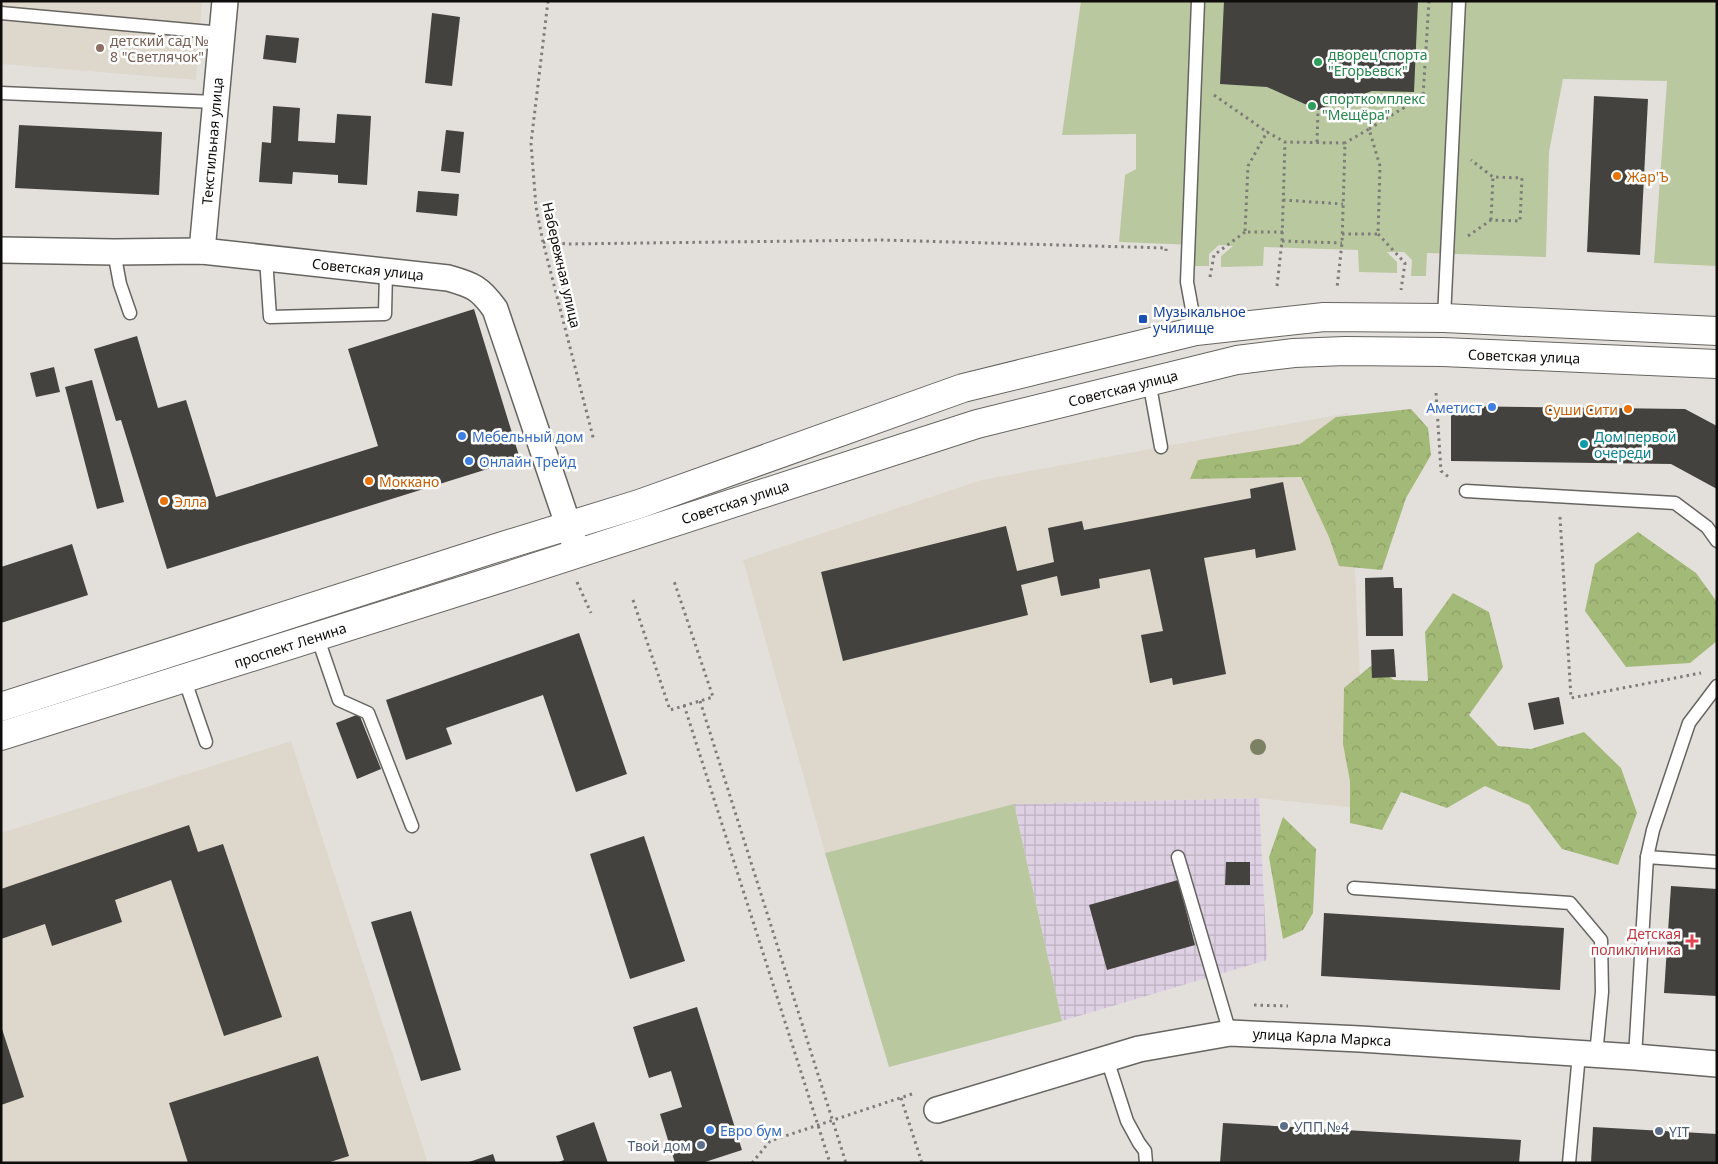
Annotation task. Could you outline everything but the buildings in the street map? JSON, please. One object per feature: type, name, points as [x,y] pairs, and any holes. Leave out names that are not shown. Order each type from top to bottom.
[{"type":"main road","name":"Советская улица","points":[[569,526],[639,504],[963,388],[1196,331],[1324,317],[1444,318],[1717,332]]},
{"type":"main road","name":"Советская улица","points":[[578,552],[978,424],[1237,360],[1294,353],[1443,352],[1717,364]]},
{"type":"main road","points":[[1,707],[569,526]]},
{"type":"main road","name":"проспект Ленина","points":[[1,736],[578,552]]},
{"type":"street","name":"Текстильная улица","points":[[202,251],[225,1]]},
{"type":"street","name":"Советская улица","points":[[1,250],[202,251],[448,278],[468,284],[484,294],[495,309],[578,552]]},
{"type":"street","name":"улица Карла Маркса","points":[[937,1110],[1139,1049],[1230,1033],[1360,1039],[1717,1064]]},
{"type":"lane","points":[[1196,331],[1187,282],[1198,1]]},
{"type":"lane","points":[[1444,318],[1459,1]]},
{"type":"lane","points":[[1,13],[222,33]]},
{"type":"lane","points":[[1,93],[216,102]]},
{"type":"lane","points":[[114,252],[120,284],[130,313]]},
{"type":"lane","points":[[266,258],[270,317],[384,314],[386,271]]},
{"type":"lane","points":[[1149,381],[1161,447]]},
{"type":"lane","points":[[1466,491],[1675,503],[1707,527],[1717,541]]},
{"type":"lane","points":[[317,636],[339,700],[368,712],[412,826]]},
{"type":"lane","points":[[184,678],[206,742]]},
{"type":"lane","points":[[1635,1057],[1647,858],[1653,830],[1689,723],[1717,686]]},
{"type":"lane","points":[[1178,857],[1230,1033]]},
{"type":"lane","points":[[1647,858],[1717,862]]},
{"type":"lane","points":[[1354,888],[1570,903],[1600,940],[1602,992],[1588,1054],[1568,1163]]},
{"type":"lane","points":[[1107,1059],[1127,1121],[1139,1144],[1145,1151],[1146,1163]]},
{"type":"path","name":"Набережная улица","points":[[548,1],[531,143],[536,207],[543,242],[594,441]]},
{"type":"path","points":[[1210,92],[1267,132],[1285,142],[1345,143],[1423,96],[1430,1]]},
{"type":"path","points":[[1317,142],[1318,110]]},
{"type":"path","points":[[1369,129],[1380,166],[1378,234],[1406,263],[1401,291]]},
{"type":"path","points":[[1245,232],[1248,166],[1267,132]]},
{"type":"path","points":[[1277,286],[1283,232],[1285,142]]},
{"type":"path","points":[[1336,288],[1342,243],[1345,143]]},
{"type":"path","points":[[1447,250],[1491,220],[1520,221],[1521,213],[1522,178],[1493,177],[1452,145]]},
{"type":"path","points":[[1491,220],[1493,177]]},
{"type":"path","points":[[1283,200],[1343,204]]},
{"type":"path","points":[[1209,283],[1214,255],[1245,232],[1283,232]]},
{"type":"path","points":[[1342,234],[1378,234]]},
{"type":"path","points":[[543,242],[577,244],[881,240],[1166,248],[1166,256]]},
{"type":"path","points":[[1282,241],[1342,243]]},
{"type":"path","points":[[1436,393],[1441,471],[1466,491]]},
{"type":"path","points":[[1558,496],[1571,698],[1698,673],[1707,673]]},
{"type":"path","points":[[633,600],[670,710],[713,697],[674,581]]},
{"type":"path","points":[[569,583],[577,582],[591,613]]},
{"type":"path","points":[[700,701],[846,1163]]},
{"type":"path","points":[[684,705],[830,1163]]},
{"type":"path","points":[[901,1098],[922,1163]]},
{"type":"shaded area","name":"детский сад № 8 \"Светлячок\"","points":[[1,1],[202,1],[196,80],[1,64]]},
{"type":"shaded area","points":[[1348,413],[1366,809],[1259,798],[1014,804],[825,853],[743,560],[981,480]]},
{"type":"shaded area","points":[[291,741],[428,1163],[1,1163],[1,833]]},
{"type":"shaded area","points":[[1259,798],[1267,960],[1062,1021],[1014,804]]},
{"type":"green space","name":"спорткомплекс \"Мещёра\"","points":[[1081,1],[1717,1],[1717,266],[1654,263],[1667,81],[1563,79],[1549,152],[1546,257],[1427,253],[1426,276],[1411,276],[1412,260],[1404,252],[1387,252],[1397,262],[1397,273],[1359,272],[1358,250],[1264,247],[1263,266],[1221,267],[1221,256],[1233,246],[1219,245],[1209,254],[1209,266],[1195,266],[1195,245],[1119,242],[1125,175],[1136,169],[1136,134],[1062,135]]},
{"type":"green space","points":[[1411,409],[1428,428],[1431,455],[1406,498],[1382,570],[1339,566],[1329,537],[1301,477],[1190,479],[1198,460],[1300,444],[1336,417]]},
{"type":"green space","points":[[1638,532],[1696,573],[1717,602],[1717,641],[1690,663],[1626,667],[1585,611],[1595,564]]},
{"type":"green space","points":[[1453,593],[1489,612],[1503,667],[1469,715],[1498,746],[1531,749],[1584,732],[1621,768],[1637,813],[1618,865],[1562,849],[1529,805],[1485,786],[1447,808],[1401,792],[1382,830],[1350,823],[1350,781],[1343,744],[1344,688],[1372,665],[1394,680],[1428,681],[1425,632]]},
{"type":"green space","points":[[1014,804],[1062,1021],[889,1067],[825,853]]},
{"type":"green space","points":[[1283,817],[1316,849],[1313,913],[1303,930],[1283,939],[1269,857]]},
{"type":"place","name":"детский сад № 8 \"Светлячок\"","points":[[100,48]]},
{"type":"place","name":"дворец спорта \"Егорьевск\"","points":[[1318,62]]},
{"type":"place","name":"спорткомплекс \"Мещёра\"","points":[[1312,106]]},
{"type":"place","name":"Жар'Ъ","points":[[1617,176]]},
{"type":"place","name":"Музыкальное училище","points":[[1143,319]]},
{"type":"place","name":"Аметист","points":[[1492,407]]},
{"type":"place","name":"Суши Сити","points":[[1628,409]]},
{"type":"place","name":"Мебельный дом","points":[[462,436]]},
{"type":"place","name":"Дом первой очереди","points":[[1584,444]]},
{"type":"place","name":"Онлайн Трейд","points":[[469,461]]},
{"type":"place","name":"Моккано","points":[[369,481]]},
{"type":"place","name":"Элла","points":[[164,501]]},
{"type":"place","name":"Детская поликлиника","points":[[1692,941]]},
{"type":"place","name":"УПП №4","points":[[1284,1126]]},
{"type":"place","name":"Евро бум","points":[[710,1130]]},
{"type":"place","name":"YIT","points":[[1659,1131]]},
{"type":"place","name":"Твой дом","points":[[701,1145]]}]
